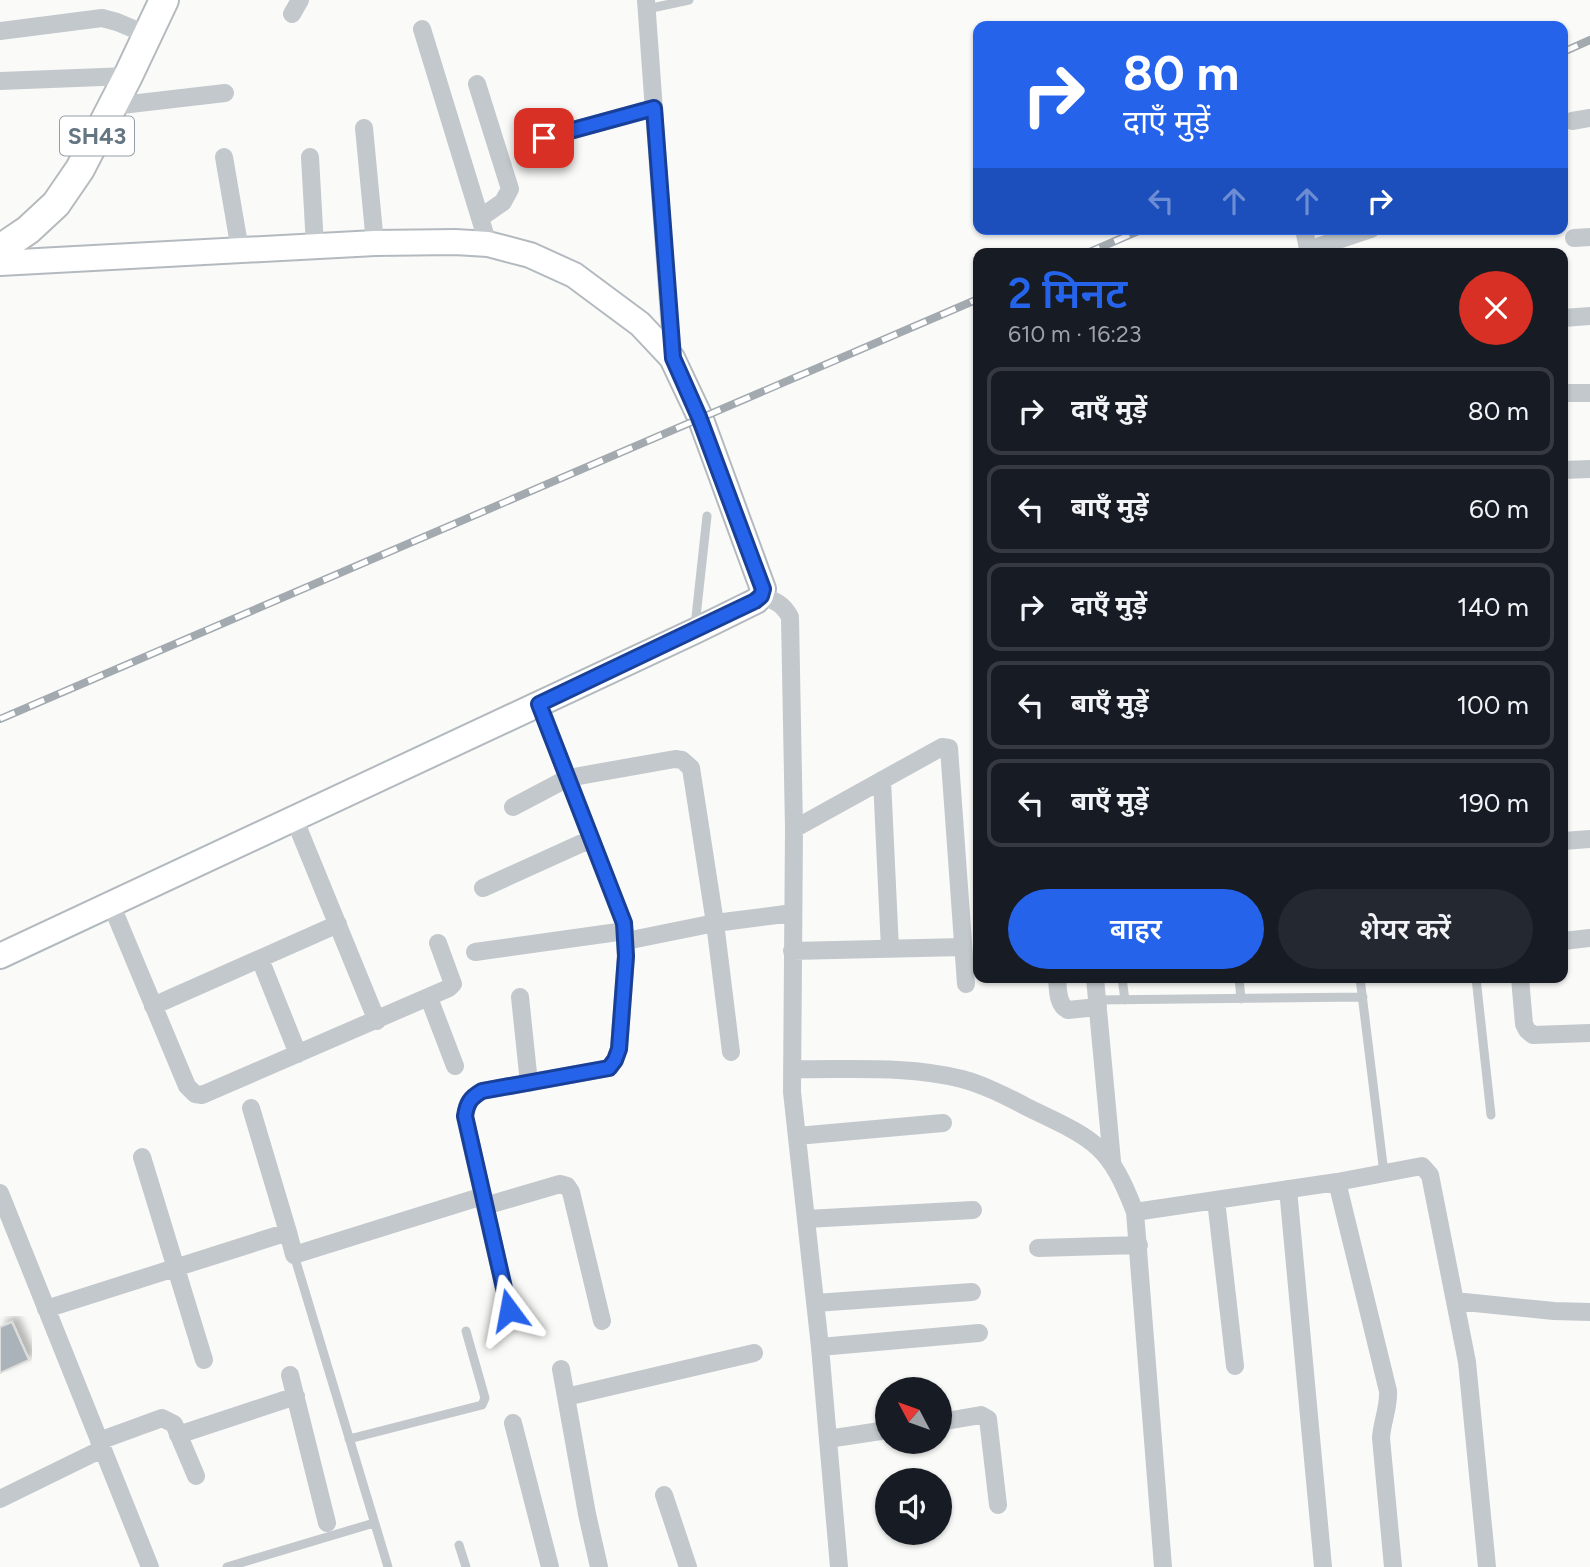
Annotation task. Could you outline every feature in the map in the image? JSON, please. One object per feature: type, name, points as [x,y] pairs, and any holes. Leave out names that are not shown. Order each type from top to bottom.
[{"type":"main road","name":"SH43","points":[[0,248],[29,230],[56,204],[80,169],[164,0]]},
{"type":"main road","points":[[0,263],[375,243],[488,244],[530,255],[574,275],[640,324],[673,358],[699,417],[761,581],[761,596],[695,631],[0,956]]},
{"type":"street","points":[[646,4],[673,358]]},
{"type":"street","points":[[0,30],[102,18],[148,35]]},
{"type":"street","points":[[422,29],[488,244]]},
{"type":"street","points":[[0,81],[128,76]]},
{"type":"street","points":[[477,84],[510,189],[503,202],[480,218]]},
{"type":"street","points":[[113,106],[225,93]]},
{"type":"street","points":[[544,138],[654,108]]},
{"type":"street","points":[[1572,121],[1590,118]]},
{"type":"street","points":[[364,128],[375,243]]},
{"type":"street","points":[[224,157],[240,250]]},
{"type":"street","points":[[310,157],[315,246]]},
{"type":"street","points":[[1319,248],[1355,235]]},
{"type":"street","points":[[1568,318],[1590,316]]},
{"type":"street","points":[[1568,393],[1590,393]]},
{"type":"street","points":[[1568,470],[1590,469]]},
{"type":"street","points":[[761,596],[778,601],[790,617],[794,829],[792,1069],[839,1567]]},
{"type":"street","points":[[509,1310],[465,1116],[466,1105],[482,1091],[609,1068],[619,1049],[626,936],[539,704]]},
{"type":"street","points":[[794,829],[942,747],[949,748],[966,984]]},
{"type":"street","points":[[513,807],[568,778],[675,759],[688,764],[699,809],[731,1052]]},
{"type":"street","points":[[882,780],[890,949]]},
{"type":"street","points":[[294,818],[377,1021]]},
{"type":"street","points":[[1568,840],[1590,838]]},
{"type":"street","points":[[483,888],[591,839]]},
{"type":"street","points":[[111,904],[187,1086],[195,1094],[202,1095],[449,988],[453,984],[438,943]]},
{"type":"street","points":[[475,952],[793,914]]},
{"type":"street","points":[[153,1006],[338,924]]},
{"type":"street","points":[[1568,940],[1590,938]]},
{"type":"street","points":[[792,951],[963,947]]},
{"type":"street","points":[[260,959],[298,1055]]},
{"type":"street","points":[[1058,983],[1061,1004],[1068,1010],[1098,1003]]},
{"type":"street","points":[[1096,983],[1112,1161]]},
{"type":"street","points":[[1520,983],[1524,1024],[1533,1035],[1590,1033]]},
{"type":"street","points":[[520,997],[528,1083]]},
{"type":"street","points":[[429,998],[455,1066]]},
{"type":"street","points":[[792,1069],[916,1072],[963,1080],[987,1087],[1081,1132],[1112,1161],[1122,1177],[1135,1212],[1163,1567]]},
{"type":"street","points":[[251,1108],[294,1255],[484,1201],[560,1184],[567,1186],[571,1192],[602,1321]]},
{"type":"street","points":[[797,1136],[943,1123]]},
{"type":"street","points":[[142,1157],[178,1267],[204,1360]]},
{"type":"street","points":[[1135,1212],[1337,1182],[1422,1166],[1430,1175],[1467,1362],[1487,1567]]},
{"type":"street","points":[[1337,1182],[1388,1391],[1389,1403],[1381,1438],[1393,1567]]},
{"type":"street","points":[[1288,1189],[1323,1567]]},
{"type":"street","points":[[0,1193],[150,1567]]},
{"type":"street","points":[[1216,1200],[1235,1366]]},
{"type":"street","points":[[806,1219],[973,1210]]},
{"type":"street","points":[[46,1309],[288,1232]]},
{"type":"street","points":[[1038,1248],[1139,1245]]},
{"type":"street","points":[[815,1303],[972,1292]]},
{"type":"street","points":[[1455,1301],[1590,1312]]},
{"type":"street","points":[[820,1347],[979,1333]]},
{"type":"street","points":[[566,1397],[754,1353]]},
{"type":"street","points":[[561,1369],[599,1567]]},
{"type":"street","points":[[290,1375],[327,1523]]},
{"type":"street","points":[[178,1435],[296,1396]]},
{"type":"street","points":[[952,1420],[981,1415],[988,1419],[998,1505]]},
{"type":"street","points":[[1,1496],[101,1445],[162,1418],[174,1424],[196,1476]]},
{"type":"street","points":[[513,1423],[550,1567]]},
{"type":"street","points":[[828,1439],[875,1432]]},
{"type":"street","points":[[664,1495],[688,1567]]},
{"type":"lane","points":[[646,4],[689,0]]},
{"type":"lane","points":[[695,631],[707,516]]},
{"type":"lane","points":[[1123,983],[1125,1000]]},
{"type":"lane","points":[[1239,983],[1241,999]]},
{"type":"lane","points":[[1361,983],[1384,1173]]},
{"type":"lane","points":[[1477,983],[1491,1115]]},
{"type":"lane","points":[[1098,1003],[1125,1000],[1363,997]]},
{"type":"lane","points":[[294,1255],[388,1567]]},
{"type":"lane","points":[[349,1439],[482,1405],[485,1398],[466,1331]]},
{"type":"lane","points":[[227,1567],[374,1522]]},
{"type":"lane","points":[[460,1545],[466,1567]]},
{"type":"building","points":[[12,1322],[29,1360],[0,1373],[0,1327]]},
{"type":"railway","points":[[1568,50],[1590,40]]},
{"type":"railway","points":[[1099,248],[1129,235]]},
{"type":"railway","points":[[0,719],[973,301]]},
{"type":"route","points":[[509,1310],[465,1116],[466,1105],[482,1091],[609,1068],[619,1049],[626,956],[624,923],[539,704],[755,601],[761,596],[763,589],[699,417],[673,358],[654,108],[544,138]]}]
